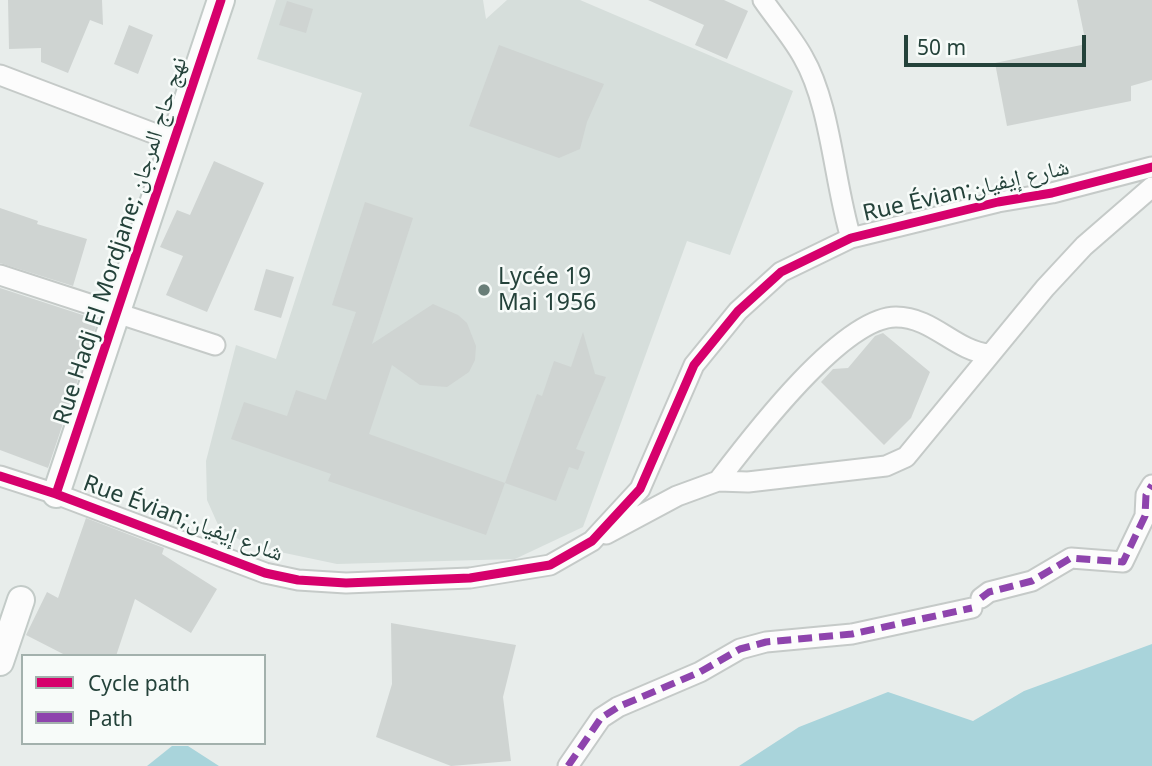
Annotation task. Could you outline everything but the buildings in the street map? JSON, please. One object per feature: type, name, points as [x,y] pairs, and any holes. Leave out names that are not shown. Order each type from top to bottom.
[{"type":"street","name":"Rue Hadj El Mordjane; نهج حاج المرجان","points":[[57,494],[221,0]]},
{"type":"street","name":"Rue Évian;شارع إيفيان","points":[[763,0],[804,58],[817,88],[841,205],[851,238]]},
{"type":"street","points":[[0,75],[174,141]]},
{"type":"street","name":"Rue Évian;شارع إيفيان","points":[[592,541],[640,489],[694,365],[760,288],[781,272],[851,238],[998,202],[1052,193],[1152,167]]},
{"type":"street","name":"Rue Évian;شارع إيفيان","points":[[0,476],[57,494],[265,573],[298,580],[346,583],[512,573],[550,565],[677,496],[719,481],[748,482],[886,466],[906,457],[989,354],[1084,246],[1152,187]]},
{"type":"street","points":[[0,275],[215,345]]},
{"type":"street","points":[[719,481],[755,433],[797,387],[835,349],[868,324],[897,317],[912,320],[930,325],[975,353],[989,354]]},
{"type":"street","points":[[568,766],[601,718],[618,707],[700,672],[740,649],[766,642],[852,634],[977,603],[989,592],[1031,581],[1072,558],[1123,562],[1145,516],[1146,495],[1152,485]]},
{"type":"street","points":[[0,661],[21,600]]},
{"type":"shaded area","name":"Lycée 19 Mai 1956","points":[[276,0],[483,0],[486,19],[507,0],[580,0],[793,91],[730,255],[687,241],[583,527],[515,559],[337,564],[240,540],[219,527],[207,500],[206,461],[236,345],[276,359],[362,93],[257,59]]},
{"type":"water","points":[[1152,644],[1152,766],[739,766],[799,727],[888,692],[973,721],[1024,691]]},
{"type":"water","points":[[172,746],[188,746],[219,766],[147,766]]},
{"type":"marked path","points":[[981,598],[989,592],[1032,581],[1071,558],[1123,562],[1145,516],[1146,495],[1152,485]]},
{"type":"marked path","points":[[568,766],[601,718],[618,707],[700,672],[740,649],[766,642],[852,634],[972,608]]},
{"type":"cycle path","points":[[56,494],[221,0]]},
{"type":"cycle path","points":[[0,476],[56,494],[265,573],[298,580],[346,583],[470,578],[550,565],[592,541],[640,489],[694,365],[738,311],[781,272],[851,238],[998,202],[1052,193],[1152,167]]},
{"type":"place","name":"Lycée 19 Mai 1956","points":[[484,290]]}]
